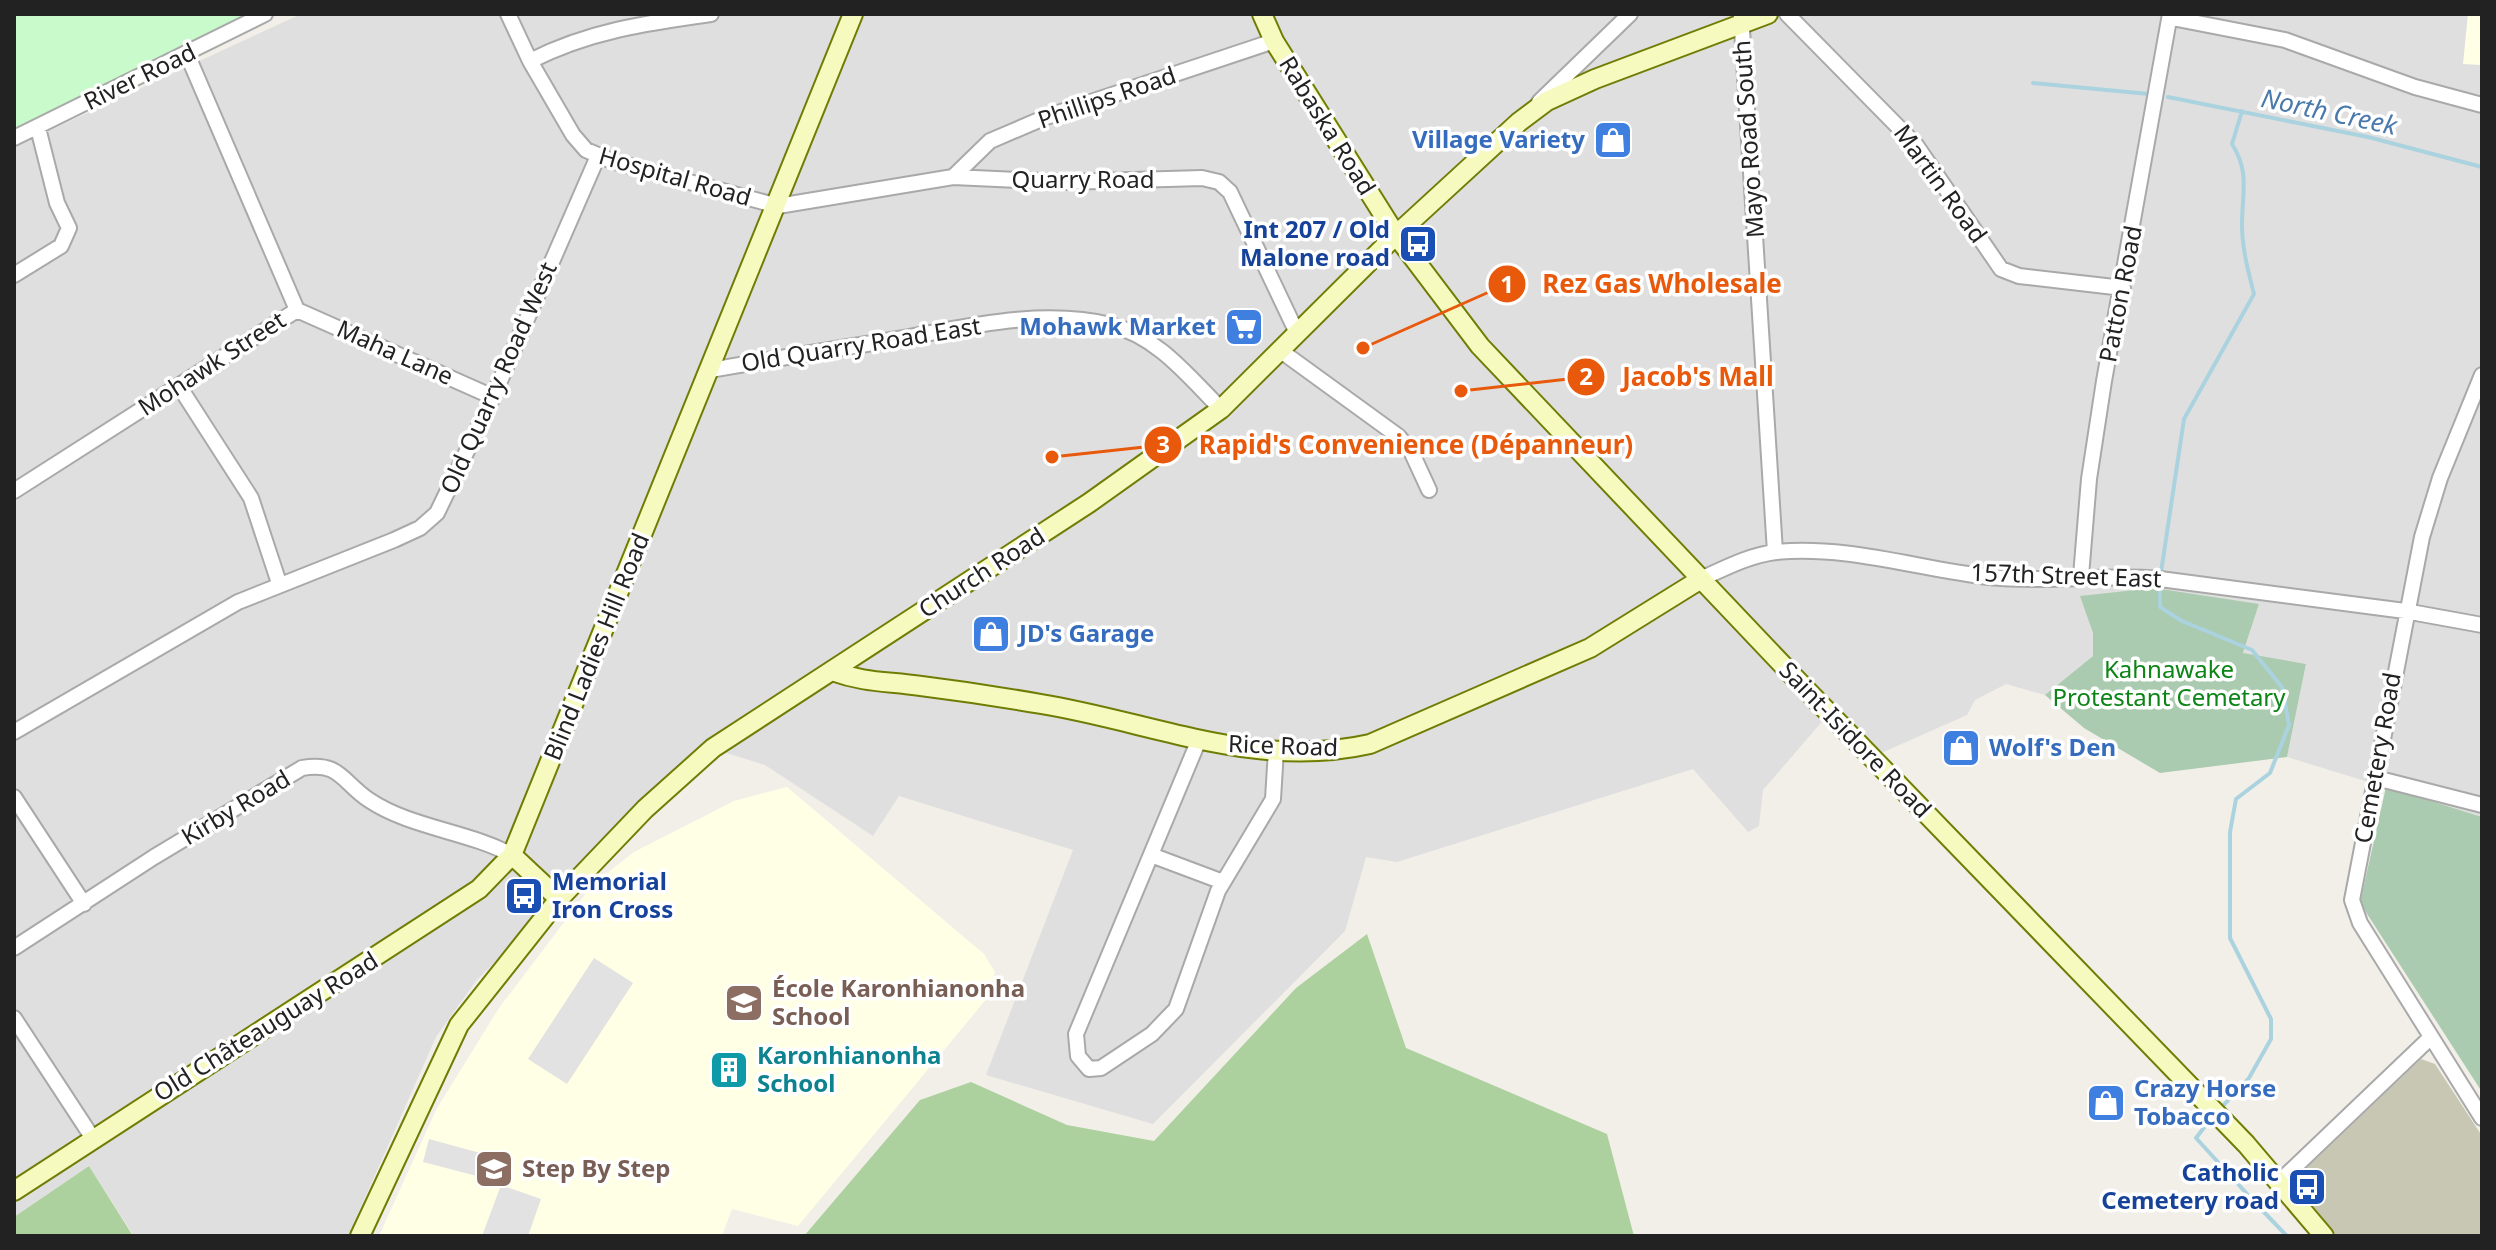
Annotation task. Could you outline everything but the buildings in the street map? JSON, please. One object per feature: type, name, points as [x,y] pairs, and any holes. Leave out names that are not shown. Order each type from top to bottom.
[{"type":"street","name":"River Road","points":[[14,138],[265,14]]},
{"type":"street","name":"Hospital Road","points":[[508,14],[530,61],[573,135],[598,156],[778,206]]},
{"type":"street","points":[[530,61],[569,41],[632,25],[711,14]]},
{"type":"street","name":"Blind Ladies Hill Road","points":[[512,855],[778,206],[853,14]]},
{"type":"street","name":"Rabaska Road","points":[[1262,14],[1274,41],[1396,235]]},
{"type":"street","points":[[1519,122],[1630,14]]},
{"type":"street","name":"Church Road","points":[[559,899],[645,809],[713,748],[1089,503],[1221,409],[1396,235],[1519,122],[1547,101],[1742,19],[1768,14]]},
{"type":"street","name":"Martin Road","points":[[1787,14],[1916,145],[2001,269],[2019,276],[2123,288]]},
{"type":"street","points":[[2171,16],[2285,40],[2438,95],[2482,105]]},
{"type":"street","name":"Patton Road","points":[[2081,576],[2089,479],[2171,16]]},
{"type":"street","name":"Mayo Road South","points":[[1742,19],[1775,552]]},
{"type":"street","name":"Phillips Road","points":[[953,177],[990,141],[1046,117],[1274,41]]},
{"type":"street","name":"Mohawk Street","points":[[14,491],[297,310],[187,54]]},
{"type":"street","points":[[14,275],[61,246],[69,228],[57,203],[38,128]]},
{"type":"street","name":"Old Quarry Road West","points":[[14,732],[192,626],[279,583],[420,528],[437,513],[493,397],[598,156]]},
{"type":"street","name":"Quarry Road","points":[[778,206],[953,177],[1064,182],[1202,178],[1219,182],[1230,192],[1240,210],[1260,260],[1297,333]]},
{"type":"street","name":"Saint-Isidore Road","points":[[1396,235],[1480,346],[2279,1182],[2324,1236]]},
{"type":"street","name":"Maha Lane","points":[[297,310],[493,397]]},
{"type":"street","name":"Old Quarry Road East","points":[[710,370],[961,326],[1063,320],[1111,325],[1141,337],[1165,353],[1221,409]]},
{"type":"street","points":[[1281,351],[1398,436],[1411,451],[1429,490]]},
{"type":"street","name":"Cemetery Road","points":[[2482,375],[2440,478],[2405,611],[2352,900],[2360,923],[2482,1118]]},
{"type":"street","points":[[179,386],[251,498],[279,583]]},
{"type":"street","name":"157th Street East","points":[[1701,579],[1738,562],[1775,552],[1834,552],[1991,577],[2160,579],[2405,611],[2482,625]]},
{"type":"street","name":"Rice Road","points":[[832,671],[863,683],[917,685],[1046,704],[1198,742],[1276,750],[1349,749],[1370,744],[1590,648],[1701,579]]},
{"type":"street","points":[[1198,742],[1076,1034],[1078,1056],[1089,1069],[1101,1068],[1152,1034],[1176,1009],[1223,882],[1273,799],[1276,750]]},
{"type":"street","name":"Kirby Road","points":[[14,948],[302,768],[322,764],[389,811],[482,841],[512,855]]},
{"type":"street","points":[[2376,778],[2482,805]]},
{"type":"street","points":[[14,797],[84,904]]},
{"type":"street","points":[[360,1236],[459,1025],[503,965],[559,899],[512,855]]},
{"type":"street","name":"Old Châteauguay Road","points":[[14,1191],[92,1137],[332,987],[479,889],[512,855]]},
{"type":"street","points":[[1151,855],[1223,882]]},
{"type":"street","points":[[14,1018],[92,1137]]},
{"type":"street","points":[[2279,1182],[2431,1037]]},
{"type":"shaded area","points":[[301,14],[2482,14],[2482,817],[2287,757],[2306,664],[2243,654],[2259,604],[2081,596],[2093,633],[2093,656],[2045,695],[2006,684],[1975,700],[1967,715],[1879,754],[1832,710],[1763,790],[1759,826],[1748,832],[1693,769],[1397,862],[1366,857],[1345,931],[1153,1124],[986,1075],[1073,850],[899,796],[873,836],[765,765],[707,747],[476,981],[436,1037],[348,1236],[134,1236],[89,1166],[14,1217],[14,147]]},
{"type":"shaded area","points":[[2468,14],[2482,14],[2482,65],[2463,64]]},
{"type":"shaded area","name":"École Karonhianonha School","points":[[787,787],[984,954],[995,972],[988,997],[798,1226],[732,1209],[722,1236],[379,1236],[436,1110],[499,1008],[593,884],[634,852],[734,801]]},
{"type":"shaded area","points":[[594,958],[633,983],[567,1084],[528,1059]]},
{"type":"shaded area","points":[[2421,1059],[2435,1064],[2482,1136],[2482,1236],[2337,1236],[2299,1189],[2298,1176]]},
{"type":"shaded area","points":[[429,1139],[506,1160],[500,1182],[423,1162]]},
{"type":"shaded area","points":[[501,1185],[541,1199],[528,1236],[482,1236]]},
{"type":"green space","points":[[14,14],[265,14],[14,138]]},
{"type":"green space","name":"Kahnawake Protestant Cemetary","points":[[2154,588],[2259,604],[2243,653],[2306,664],[2287,757],[2160,773],[2084,728],[2045,695],[2093,656],[2093,633],[2080,596]]},
{"type":"green space","points":[[2386,787],[2482,817],[2482,1092],[2360,903]]},
{"type":"green space","points":[[1367,934],[1406,1048],[1607,1134],[1634,1236],[804,1236],[920,1100],[971,1082],[1067,1125],[1154,1141],[1296,988]]},
{"type":"green space","points":[[89,1166],[133,1236],[14,1236],[14,1217]]},
{"type":"waterway","name":"North Creek","points":[[2033,83],[2149,94]]},
{"type":"waterway","name":"North Creek","points":[[2168,97],[2368,137],[2482,167]]},
{"type":"waterway","points":[[2219,1110],[2249,1078],[2271,1039],[2271,1019],[2230,938],[2230,832],[2236,799],[2270,773],[2289,725],[2282,687],[2252,650],[2182,621],[2160,607],[2160,579],[2184,419],[2254,294],[2243,242],[2243,173],[2232,144],[2242,111]]},
{"type":"waterway","points":[[2213,1116],[2196,1138],[2248,1195]]},
{"type":"waterway","points":[[2261,1209],[2287,1236]]},
{"type":"place","name":"Village Variety","points":[[1613,140]]},
{"type":"place","name":"Int 207 / Old Malone road","points":[[1418,244]]},
{"type":"place","name":"Mohawk Market","points":[[1244,327]]},
{"type":"place","name":"Rez Gas Wholesale","points":[[1363,348]]},
{"type":"place","name":"Jacob's Mall","points":[[1461,391]]},
{"type":"place","name":"Rapid's Convenience (Dépanneur)","points":[[1052,457]]},
{"type":"place","name":"JD's Garage","points":[[991,634]]},
{"type":"place","name":"Wolf's Den","points":[[1961,748]]},
{"type":"place","name":"Memorial Iron Cross","points":[[524,896]]},
{"type":"place","name":"École Karonhianonha School","points":[[744,1003]]},
{"type":"place","name":"Karonhianonha School","points":[[729,1070]]},
{"type":"place","name":"Crazy Horse Tobacco","points":[[2106,1103]]},
{"type":"place","name":"Step By Step","points":[[494,1169]]},
{"type":"place","name":"Catholic Cemetery road","points":[[2307,1187]]}]
